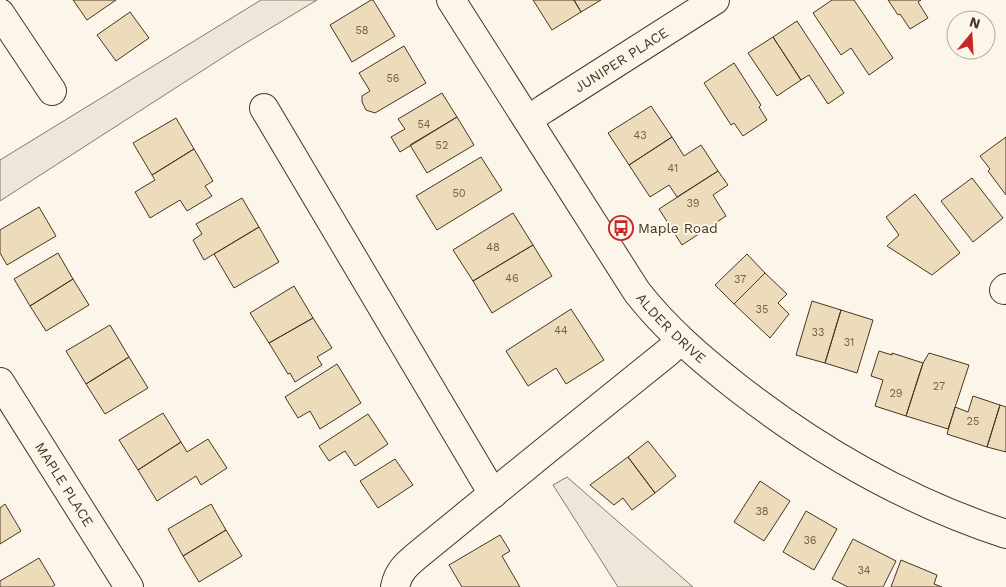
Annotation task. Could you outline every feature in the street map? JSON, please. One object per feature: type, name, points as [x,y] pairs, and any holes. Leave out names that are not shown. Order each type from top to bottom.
[{"type":"street","name":"ALDER DRIVE","points":[[452,0],[637,292],[659,320],[718,373],[770,413],[838,458],[876,479],[931,505],[1006,534]]},
{"type":"street","name":"JUNIPER PLACE","points":[[528,120],[715,0]]},
{"type":"street","points":[[0,13],[52,91]]},
{"type":"street","points":[[264,108],[493,494]]},
{"type":"street","points":[[395,587],[397,576],[406,565],[668,352],[680,340]]},
{"type":"street","name":"MAPLE PLACE","points":[[0,382],[129,587]]},
{"type":"shaded area","points":[[261,0],[317,0],[236,49],[0,201],[0,160]]},
{"type":"shaded area","points":[[567,477],[693,587],[618,587],[553,485]]},
{"type":"building","points":[[73,0],[116,0],[87,20]]},
{"type":"building","points":[[373,0],[395,36],[352,62],[330,25]]},
{"type":"building","points":[[533,0],[574,0],[581,12],[552,30]]},
{"type":"building","points":[[574,0],[601,0],[581,12]]},
{"type":"building","points":[[832,0],[854,0],[893,58],[869,75],[851,48],[841,55],[813,13]]},
{"type":"building","points":[[888,0],[921,0],[918,2],[928,18],[910,29]]},
{"type":"building","points":[[130,12],[149,38],[116,61],[97,35]]},
{"type":"building","points":[[797,21],[844,93],[828,104],[809,75],[801,80],[773,37]]},
{"type":"building","points":[[773,37],[801,80],[777,96],[748,53]]},
{"type":"building","points":[[404,46],[426,83],[375,113],[366,110],[362,102],[362,96],[370,91],[359,73]]},
{"type":"building","points":[[734,63],[761,105],[759,107],[767,120],[743,136],[734,123],[731,125],[704,83]]},
{"type":"building","points":[[442,93],[457,117],[400,152],[391,137],[405,129],[398,119]]},
{"type":"building","points":[[651,106],[672,137],[629,165],[608,133]]},
{"type":"building","points":[[457,117],[474,145],[427,173],[410,145]]},
{"type":"building","points":[[176,118],[194,149],[152,175],[133,143]]},
{"type":"building","points":[[672,137],[684,156],[701,145],[718,171],[677,197],[669,185],[650,197],[629,165]]},
{"type":"building","points":[[1006,137],[1006,195],[988,171],[990,169],[980,156]]},
{"type":"building","points":[[194,149],[213,181],[205,186],[212,196],[187,211],[180,200],[150,218],[135,192],[155,180],[152,175]]},
{"type":"building","points":[[481,157],[502,190],[437,230],[416,196]]},
{"type":"building","points":[[718,171],[728,185],[713,195],[726,216],[682,245],[659,209]]},
{"type":"building","points":[[972,178],[1003,218],[973,242],[941,201]]},
{"type":"building","points":[[915,194],[960,253],[932,275],[887,246],[899,235],[886,217]]},
{"type":"building","points":[[242,198],[259,227],[204,260],[193,240],[202,234],[196,224]]},
{"type":"building","points":[[39,207],[56,236],[7,265],[0,253],[0,230]]},
{"type":"building","points":[[513,213],[533,245],[473,281],[453,250]]},
{"type":"building","points":[[259,227],[279,262],[234,288],[214,254]]},
{"type":"building","points":[[533,245],[552,276],[492,313],[473,281]]},
{"type":"building","points":[[58,253],[73,279],[30,306],[14,279]]},
{"type":"building","points":[[747,254],[765,273],[734,304],[715,285]]},
{"type":"building","points":[[765,273],[787,294],[778,303],[789,314],[770,338],[734,304]]},
{"type":"building","points":[[73,279],[89,305],[46,331],[30,306]]},
{"type":"building","points":[[294,286],[313,318],[269,343],[250,313]]},
{"type":"building","points":[[812,301],[841,310],[825,363],[796,355]]},
{"type":"building","points":[[571,309],[604,360],[566,384],[556,368],[528,386],[506,351]]},
{"type":"building","points":[[841,310],[873,320],[857,373],[825,363]]},
{"type":"building","points":[[313,318],[332,348],[317,357],[322,365],[295,382],[269,343]]},
{"type":"building","points":[[110,325],[129,357],[86,384],[66,351]]},
{"type":"building","points":[[879,351],[923,363],[906,416],[875,406],[883,380],[871,376]]},
{"type":"building","points":[[929,353],[969,365],[948,429],[906,416],[923,363]]},
{"type":"building","points":[[129,357],[148,388],[105,414],[86,384]]},
{"type":"building","points":[[337,364],[361,403],[320,429],[310,411],[298,418],[285,397]]},
{"type":"building","points":[[973,396],[1000,405],[987,447],[947,434],[955,407],[968,412]]},
{"type":"building","points":[[1000,405],[1006,407],[1006,452],[987,447]]},
{"type":"building","points":[[163,413],[181,442],[138,470],[119,440]]},
{"type":"building","points":[[368,414],[388,444],[355,466],[345,451],[329,461],[319,446]]},
{"type":"building","points":[[208,439],[227,468],[201,485],[196,476],[157,501],[138,470],[181,442],[187,452]]},
{"type":"building","points":[[648,441],[676,476],[655,493],[628,457]]},
{"type":"building","points":[[628,457],[655,493],[632,510],[623,498],[614,505],[590,485]]},
{"type":"building","points":[[395,459],[413,485],[378,508],[360,481]]},
{"type":"building","points":[[760,481],[790,501],[764,541],[734,522]]},
{"type":"building","points":[[5,504],[21,531],[0,544],[0,508]]},
{"type":"building","points":[[211,504],[226,530],[183,556],[168,529]]},
{"type":"building","points":[[806,511],[837,529],[814,570],[783,552]]},
{"type":"building","points":[[226,530],[242,556],[199,582],[183,556]]},
{"type":"building","points":[[500,535],[510,551],[502,556],[520,587],[462,587],[449,565]]},
{"type":"building","points":[[853,539],[896,561],[883,587],[848,587],[832,579]]},
{"type":"building","points":[[39,558],[55,585],[52,587],[0,587],[0,581]]},
{"type":"building","points":[[901,560],[937,575],[934,584],[942,587],[891,587]]},
{"type":"place","name":"Maple Road","points":[[621,228]]}]
